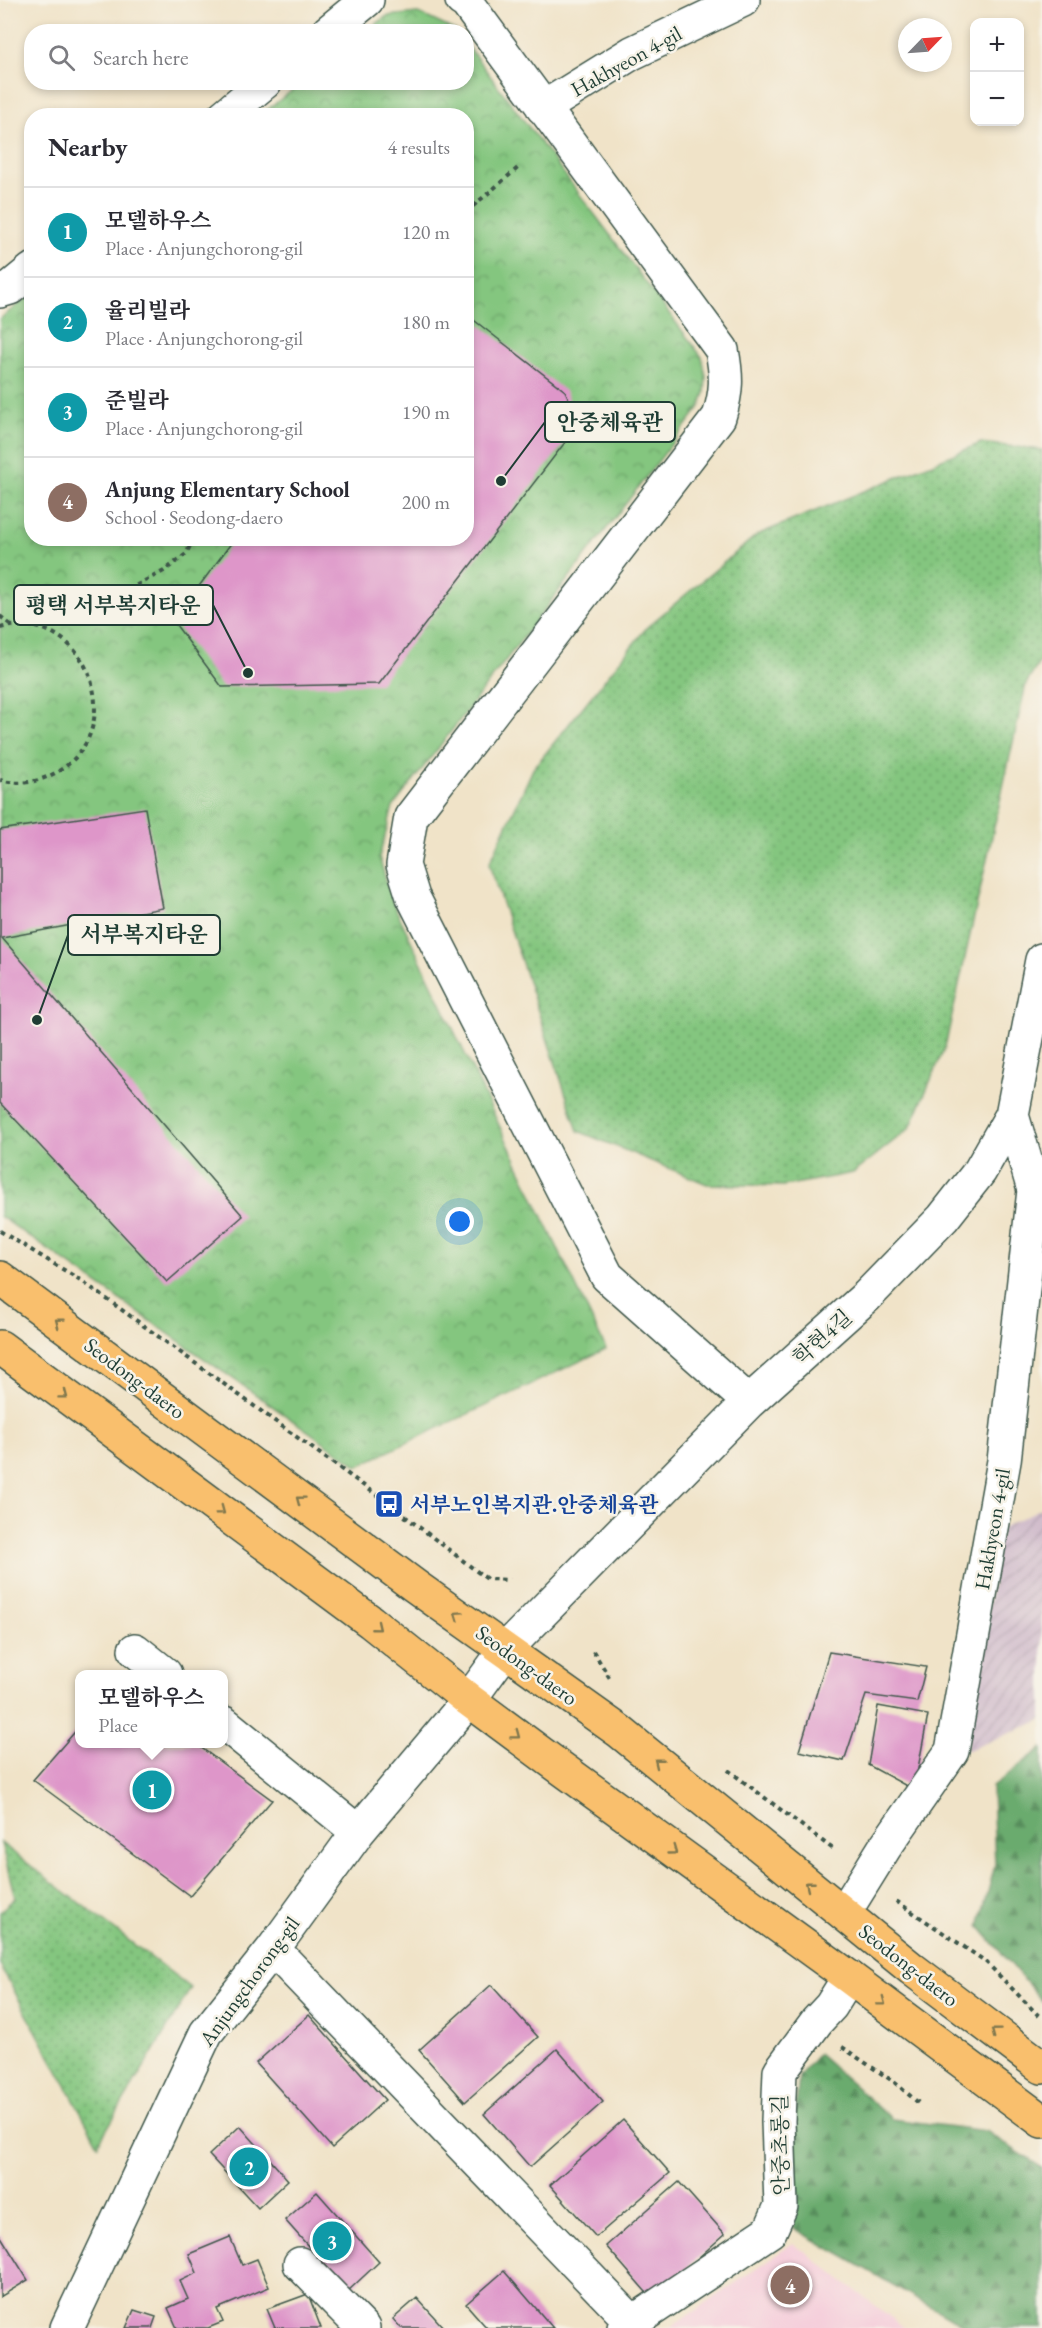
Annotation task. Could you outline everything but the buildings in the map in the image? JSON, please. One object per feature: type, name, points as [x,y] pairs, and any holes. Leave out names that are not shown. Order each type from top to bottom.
[{"type":"main road","name":"Seodong-daero","points":[[0,1278],[416,1586],[506,1648],[619,1731],[912,1969],[1042,2067]]},
{"type":"main road","points":[[0,1347],[371,1622],[469,1700],[644,1830],[849,1977],[1042,2121]]},
{"type":"street","points":[[338,24],[367,0]]},
{"type":"street","points":[[462,0],[722,351],[726,375],[726,395],[719,417],[411,818],[403,865],[413,897],[607,1276],[749,1402]]},
{"type":"street","name":"Hakhyeon 4-gil","points":[[543,108],[632,53],[743,0]]},
{"type":"street","points":[[234,108],[255,90]]},
{"type":"street","points":[[0,291],[10,288],[24,277]]},
{"type":"street","name":"학현4길","points":[[469,1700],[506,1648],[749,1402],[867,1296],[943,1218],[980,1171],[1012,1115],[1042,960]]},
{"type":"street","name":"Hakhyeon 4-gil","points":[[844,1913],[885,1847],[952,1751],[1004,1461],[1034,1190],[1012,1115]]},
{"type":"street","points":[[135,1650],[160,1670]]},
{"type":"street","name":"Anjungchorong-gil","points":[[67,2328],[206,2033],[273,1949],[357,1832],[469,1700]]},
{"type":"street","points":[[228,1726],[357,1832]]},
{"type":"street","points":[[273,1949],[628,2326]]},
{"type":"street","name":"안중초롱길","points":[[628,2326],[770,2231],[781,2206],[778,2121],[780,2071],[831,2006],[849,1977]]},
{"type":"street","points":[[300,2264],[363,2328]]},
{"type":"path","points":[[474,205],[519,166]]},
{"type":"path","points":[[37,627],[81,604],[127,590],[164,571],[186,554],[190,546]]},
{"type":"path","points":[[0,615],[12,625]]},
{"type":"path","points":[[0,628],[12,625],[37,627],[61,638],[80,656],[92,679],[97,705],[92,730],[79,753],[60,771],[37,781],[11,783],[0,780]]},
{"type":"path","points":[[0,1231],[82,1281],[389,1504],[487,1579],[510,1580]]},
{"type":"path","points":[[896,1901],[985,1961],[1039,2016]]},
{"type":"path","points":[[837,2044],[894,2082],[921,2104]]},
{"type":"shaded area","points":[[1042,1508],[1042,1720],[966,1751],[1001,1528]]},
{"type":"shaded area","points":[[793,2243],[905,2328],[670,2328]]},
{"type":"green space","points":[[418,13],[441,24],[376,24],[387,16]]},
{"type":"green space","points":[[474,54],[702,357],[706,376],[705,393],[700,407],[393,807],[379,857],[393,903],[606,1349],[358,1466],[0,1216],[0,319],[24,300],[24,546],[474,546],[474,108],[269,108],[293,90],[474,90]]},
{"type":"green space","points":[[981,443],[1042,450],[1042,658],[1026,684],[945,1047],[910,1128],[853,1173],[784,1186],[707,1184],[578,1131],[489,864],[533,769],[647,627],[757,535]]},
{"type":"green space","points":[[1042,1748],[1042,2001],[979,1926],[995,1865],[992,1787]]},
{"type":"green space","points":[[1,1843],[191,1988],[98,2144],[0,1965],[0,1911],[15,1898]]},
{"type":"green space","points":[[818,2054],[892,2119],[986,2131],[1042,2168],[1042,2328],[968,2328],[794,2228],[794,2128],[799,2076]]},
{"type":"place","name":"안중체육관","points":[[501,481]]},
{"type":"place","name":"평택 서부복지타운","points":[[248,673]]},
{"type":"place","name":"서부복지타운","points":[[37,1020]]},
{"type":"place","name":"서부노인복지관.안중체육관","points":[[389,1504]]},
{"type":"place","name":"모델하우스","points":[[152,1790]]},
{"type":"place","name":"율리빌라","points":[[249,2167]]},
{"type":"place","name":"준빌라","points":[[332,2241]]},
{"type":"place","name":"Anjung Elementary School","points":[[790,2285]]}]
